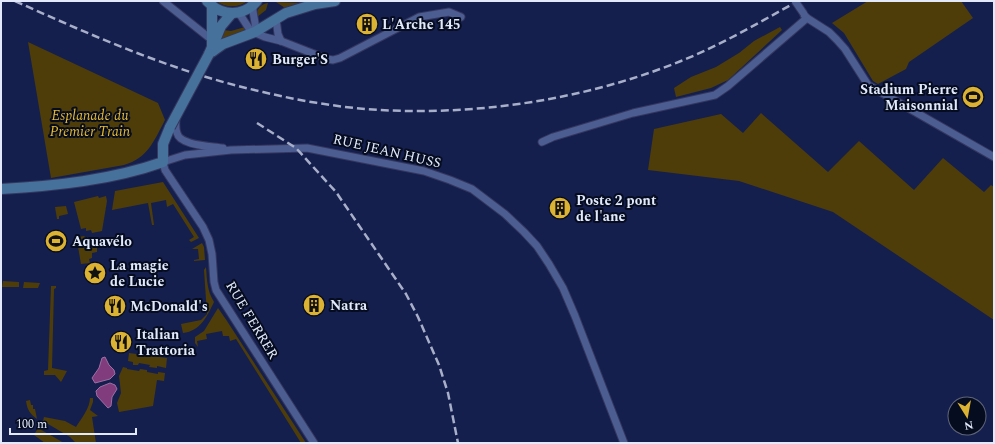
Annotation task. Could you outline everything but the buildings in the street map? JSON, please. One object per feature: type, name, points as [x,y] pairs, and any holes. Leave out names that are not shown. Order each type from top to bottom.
[{"type":"main road","points":[[209,54],[223,44],[255,32],[286,13],[306,6],[335,1]]},
{"type":"main road","points":[[209,54],[221,26],[236,13],[255,3]]},
{"type":"main road","points":[[1,189],[55,185],[149,167],[163,162],[162,144],[173,129],[176,116],[212,47],[210,4]]},
{"type":"main road","points":[[210,4],[221,12],[236,13]]},
{"type":"street","points":[[163,1],[212,40]]},
{"type":"street","points":[[795,1],[805,16],[829,32],[845,49],[868,85],[994,157]]},
{"type":"street","points":[[255,3],[253,12],[256,25],[255,32]]},
{"type":"street","points":[[236,13],[250,30],[265,37],[281,41],[327,59],[334,60],[419,17],[450,12],[461,17]]},
{"type":"street","points":[[542,142],[553,137],[633,113],[715,95],[728,86],[805,16]]},
{"type":"street","points":[[276,19],[278,34],[281,41]]},
{"type":"street","name":"RUE JEAN HUSS","points":[[173,129],[180,139],[187,143],[232,150]]},
{"type":"street","name":"RUE JEAN HUSS","points":[[163,162],[185,155],[232,150],[307,148],[424,171],[472,189],[505,214],[537,246],[549,264],[563,288],[575,316],[624,443]]},
{"type":"street","name":"RUE FERRER","points":[[163,162],[166,170],[207,235],[212,254],[214,282],[218,295],[314,443]]},
{"type":"green space","points":[[216,1],[248,1],[236,6],[228,6]]},
{"type":"green space","points":[[868,1],[961,1],[973,18],[909,62],[906,69],[878,84],[873,81],[844,33],[832,23]]},
{"type":"green space","points":[[276,2],[305,3],[288,10]]},
{"type":"green space","points":[[268,3],[266,10],[257,17],[257,12],[260,7],[263,4]]},
{"type":"green space","points":[[245,27],[247,30],[220,42],[223,30],[231,31]]},
{"type":"green space","points":[[780,27],[782,30],[728,80],[711,88],[676,97],[674,88],[691,77],[716,67],[739,53],[754,41]]},
{"type":"green space","name":"Esplanade du Premier Train","points":[[28,42],[158,103],[165,120],[154,142],[145,153],[132,162],[124,165],[51,178]]},
{"type":"green space","points":[[761,113],[828,172],[859,141],[914,190],[943,158],[984,192],[991,185],[994,187],[994,320],[833,212],[739,181],[648,170],[654,129],[721,114],[743,133]]},
{"type":"green space","points":[[163,182],[199,238],[191,242],[189,240],[194,237],[173,204],[167,207],[166,200],[151,203],[154,225],[152,225],[148,203],[112,210],[115,191]]},
{"type":"green space","points":[[98,196],[99,198],[106,196],[107,201],[102,231],[92,233],[91,230],[86,231],[86,228],[81,229],[74,202]]},
{"type":"green space","points":[[66,206],[68,214],[59,216],[59,219],[57,219],[55,207]]},
{"type":"green space","points":[[78,237],[89,237],[90,239],[98,238],[99,247],[97,247],[97,252],[92,253],[92,258],[89,259],[90,263],[81,264],[77,241]]},
{"type":"green space","points":[[202,243],[204,247],[205,260],[194,261],[199,259],[198,249],[192,249]]},
{"type":"green space","points":[[206,267],[209,290],[214,302],[203,322],[199,326],[189,332],[183,333],[181,324],[201,320],[207,314],[204,270]]},
{"type":"green space","points":[[3,281],[19,282],[19,287],[2,287]]},
{"type":"green space","points":[[24,282],[40,283],[38,288],[23,288]]},
{"type":"green space","points":[[51,286],[56,286],[54,289],[52,368],[67,371],[61,382],[55,375],[44,375],[44,371],[48,370]]},
{"type":"green space","points":[[218,308],[306,443],[301,443],[236,339],[230,341],[229,336],[223,336],[222,331],[206,334],[207,339],[197,341],[198,347],[195,343],[195,337],[204,331]]},
{"type":"green space","points":[[129,353],[167,358],[166,368],[157,366],[157,368],[149,367],[150,365],[139,363],[138,365],[133,365],[133,362],[128,361]]},
{"type":"green space","points":[[123,367],[139,371],[140,369],[147,370],[147,372],[158,374],[158,372],[165,373],[164,381],[157,380],[153,406],[119,412],[117,403],[121,393],[119,376]]},
{"type":"green space","points":[[90,398],[93,398],[93,402],[90,410],[98,416],[92,417],[96,443],[76,443],[70,437],[43,421],[44,417],[65,421],[76,427],[87,409]]},
{"type":"green space","points":[[30,400],[31,405],[33,405],[33,409],[35,409],[37,419],[29,411],[27,406],[26,401]]},
{"type":"green space","points":[[38,428],[64,443],[45,443],[34,435]]},
{"type":"shaded area","points":[[105,357],[115,374],[110,379],[95,383],[92,378],[99,368],[102,358]]},
{"type":"shaded area","points":[[110,383],[115,385],[117,389],[112,397],[111,406],[108,408],[97,396],[96,391],[100,387]]},
{"type":"railway","points":[[15,1],[106,41],[199,75],[288,98],[365,109],[405,111],[485,108],[565,96],[605,86],[643,75],[696,55],[798,1]]},
{"type":"railway","points":[[257,123],[296,148],[336,192],[406,294],[439,365],[448,393],[458,443]]},
{"type":"place","name":"L'Arche 145","points":[[367,24]]},
{"type":"place","name":"Burger'S","points":[[256,59]]},
{"type":"place","name":"Stadium Pierre Maisonnial","points":[[973,97]]},
{"type":"place","name":"Poste 2 pont de l'ane","points":[[560,208]]},
{"type":"place","name":"Aquavélo","points":[[56,241]]},
{"type":"place","name":"La magie de Lucie","points":[[95,273]]},
{"type":"place","name":"Natra","points":[[314,305]]},
{"type":"place","name":"McDonald's","points":[[115,306]]},
{"type":"place","name":"Italian Trattoria","points":[[121,342]]}]
